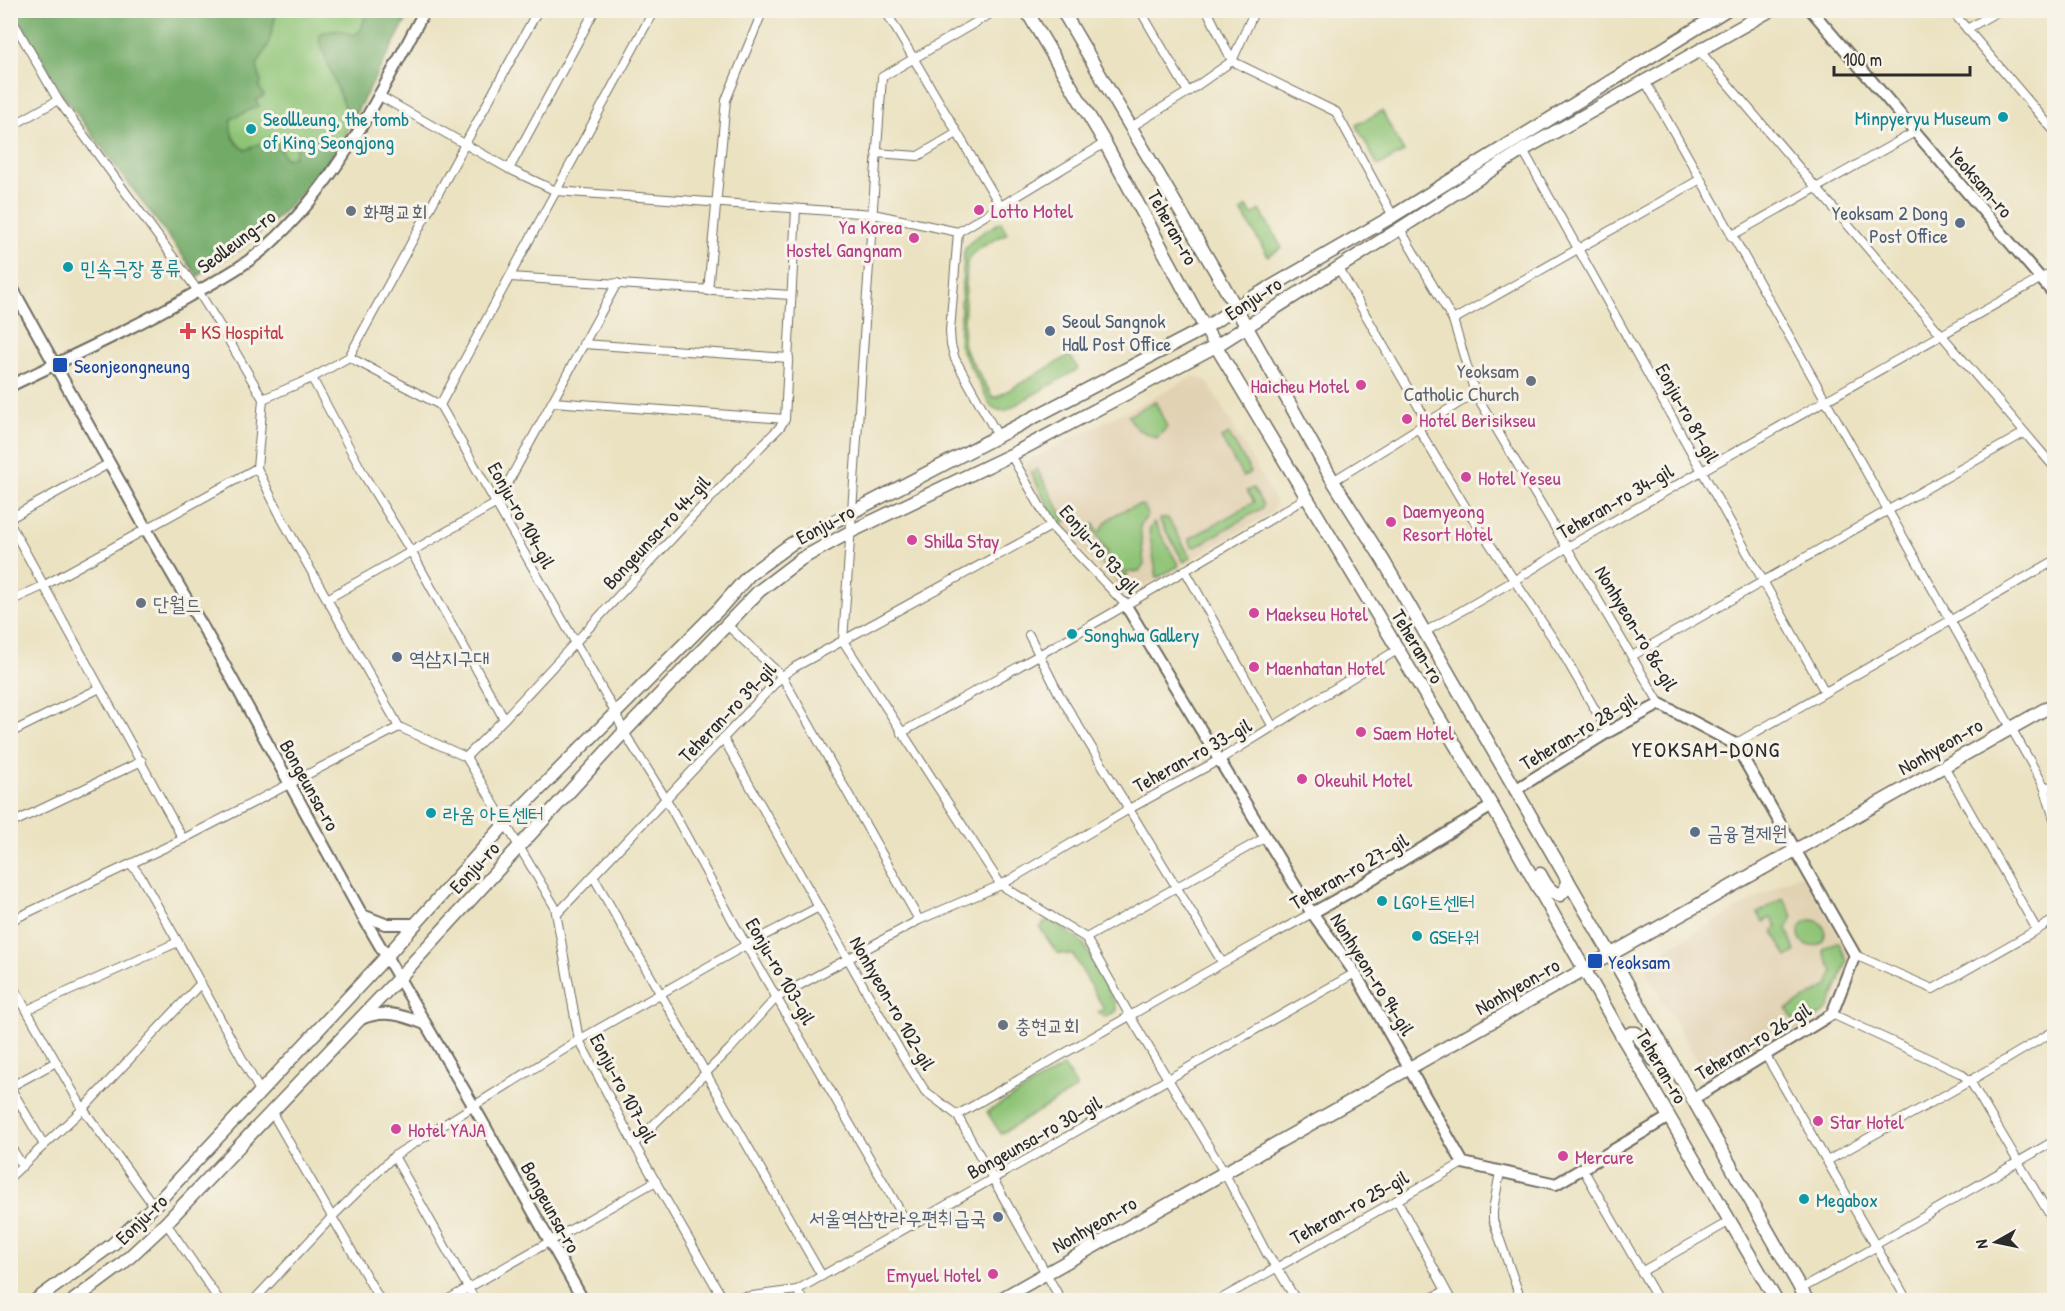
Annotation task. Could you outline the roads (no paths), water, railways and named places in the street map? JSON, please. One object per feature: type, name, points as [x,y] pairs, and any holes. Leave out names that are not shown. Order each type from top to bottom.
[{"type":"main road","name":"Seolleung-ro","points":[[10,386],[137,325],[218,281],[276,239],[307,206],[335,168],[425,10]]},
{"type":"main road","name":"Teheran-ro","points":[[1026,10],[1105,143],[1205,328],[1492,806],[1668,1117],[1776,1300]]},
{"type":"main road","name":"Teheran-ro","points":[[1062,10],[1247,326],[1333,481],[1383,560],[1423,633],[1567,878],[1804,1295]]},
{"type":"main road","name":"Eonju-ro","points":[[36,1300],[113,1244],[154,1206],[261,1093],[506,823],[720,608],[749,575],[791,544],[851,511],[1205,328],[1393,216],[1726,10]]},
{"type":"main road","name":"Eonju-ro","points":[[74,1300],[126,1260],[166,1223],[398,979],[624,732],[759,591],[801,559],[850,532],[1011,455],[1216,346],[1523,150],[1771,10]]},
{"type":"main road","name":"Yeoksam-ro","points":[[1811,10],[2055,294]]},
{"type":"main road","name":"Bongeunsa-ro","points":[[10,284],[215,648],[385,957],[473,1105],[583,1300]]},
{"type":"main road","name":"Eonju-ro 93-gil","points":[[1125,604],[1220,760]]},
{"type":"main road","name":"Teheran-ro 28-gil","points":[[1515,790],[1608,732],[1660,704]]},
{"type":"main road","name":"Nonhyeon-ro 86-gil","points":[[1660,704],[1735,744]]},
{"type":"main road","name":"Nonhyeon-ro","points":[[999,1300],[2055,704]]},
{"type":"main road","points":[[1735,744],[1855,955],[1832,1014]]},
{"type":"main road","name":"Nonhyeon-ro 94-gil","points":[[1220,760],[1308,907],[1314,912],[1355,973],[1464,1163]]},
{"type":"main road","name":"Teheran-ro 27-gil","points":[[1314,912],[1492,806]]},
{"type":"main road","points":[[1512,842],[1521,846],[1528,854],[1547,886],[1554,893],[1560,895],[1564,893],[1567,878]]},
{"type":"main road","points":[[362,915],[385,924],[416,924]]},
{"type":"main road","points":[[358,1021],[376,1014],[389,1013],[425,1024]]},
{"type":"main road","name":"Teheran-ro 26-gil","points":[[1693,1099],[1832,1014]]},
{"type":"main road","points":[[1623,1038],[1632,1032],[1636,1033],[1654,1060],[1678,1073]]},
{"type":"main road","points":[[1464,1163],[1556,1184],[1668,1117]]},
{"type":"main road","points":[[113,1244],[121,1244],[127,1249],[126,1260]]},
{"type":"street","points":[[263,399],[312,378],[349,357],[538,10]]},
{"type":"street","points":[[509,169],[595,10]]},
{"type":"street","points":[[349,357],[440,405],[654,10]]},
{"type":"street","points":[[708,291],[726,100],[763,10]]},
{"type":"street","points":[[885,10],[1001,207]]},
{"type":"street","points":[[997,10],[882,77],[843,641],[901,733],[938,784],[1001,885],[1086,938],[1224,1172],[1267,1254],[1296,1300]]},
{"type":"street","points":[[1140,10],[1188,92]]},
{"type":"street","points":[[1207,10],[1232,61],[1336,112],[1393,216]]},
{"type":"street","points":[[1131,127],[1188,92],[1232,61],[1255,10]]},
{"type":"street","points":[[1951,10],[2055,131]]},
{"type":"street","points":[[1967,29],[2000,10]]},
{"type":"street","points":[[10,16],[58,100],[198,291],[263,399],[257,468],[282,519],[399,727],[466,757],[506,823]]},
{"type":"street","points":[[1699,50],[2055,467]]},
{"type":"street","points":[[1645,81],[2044,786],[2055,819]]},
{"type":"street","points":[[378,95],[509,169],[556,191],[873,214],[958,232],[1105,143]]},
{"type":"street","points":[[10,127],[58,100]]},
{"type":"street","points":[[1731,236],[1915,132]]},
{"type":"street","points":[[876,153],[918,156],[957,133]]},
{"type":"street","name":"Eonju-ro 81-gil","points":[[1523,150],[1825,692]]},
{"type":"street","points":[[1453,320],[1699,180]]},
{"type":"street","points":[[553,402],[785,419],[796,209]]},
{"type":"street","name":"Nonhyeon-ro 86-gil","points":[[1401,229],[1453,320],[1475,393],[1660,704]]},
{"type":"street","points":[[958,232],[950,332],[951,345],[955,359],[998,436]]},
{"type":"street","points":[[1338,267],[1428,423]]},
{"type":"street","name":"Teheran-ro 34-gil","points":[[1423,633],[1566,548],[2055,271]]},
{"type":"street","points":[[510,277],[791,295]]},
{"type":"street","points":[[327,599],[497,503],[617,283]]},
{"type":"street","points":[[583,344],[789,358]]},
{"type":"street","points":[[312,378],[364,476],[412,553],[504,719]]},
{"type":"street","points":[[1333,481],[1475,393]]},
{"type":"street","name":"Eonju-ro 104-gil","points":[[440,405],[615,712],[624,732]]},
{"type":"street","name":"Bongeunsa-ro 44-gil","points":[[466,757],[780,427],[785,419]]},
{"type":"street","points":[[1418,428],[1468,511],[1562,652],[1608,732]]},
{"type":"street","points":[[1632,656],[2024,433]]},
{"type":"street","name":"Eonju-ro 93-gil","points":[[1011,455],[1051,526],[1125,604]]},
{"type":"street","points":[[10,515],[14,516],[110,463]]},
{"type":"street","points":[[10,601],[43,586],[257,468]]},
{"type":"street","points":[[901,733],[1038,656],[1307,497]]},
{"type":"street","points":[[10,524],[183,839]]},
{"type":"street","name":"Teheran-ro 39-gil","points":[[557,915],[783,676],[795,667],[1051,526]]},
{"type":"street","points":[[1735,744],[2055,561]]},
{"type":"street","points":[[1185,570],[1273,727]]},
{"type":"street","points":[[727,625],[783,676],[919,920]]},
{"type":"street","points":[[1029,635],[1059,694],[1222,962]]},
{"type":"street","name":"Teheran-ro 33-gil","points":[[634,1144],[730,1049],[776,998],[919,920],[1001,885],[1129,809],[1220,760],[1397,650]]},
{"type":"street","points":[[10,733],[100,688]]},
{"type":"street","points":[[10,921],[183,839],[399,727]]},
{"type":"street","name":"Eonju-ro 103-gil","points":[[624,732],[666,799],[776,998],[909,1226]]},
{"type":"street","name":"Nonhyeon-ro 102-gil","points":[[723,738],[903,1056],[925,1091],[957,1115],[1061,1300]]},
{"type":"street","points":[[10,824],[142,761]]},
{"type":"street","points":[[1944,766],[2037,930]]},
{"type":"street","points":[[2044,786],[2055,788]]},
{"type":"street","name":"Eonju-ro 107-gil","points":[[506,823],[555,907],[579,1041],[721,1300]]},
{"type":"street","points":[[1086,938],[1266,837]]},
{"type":"street","points":[[131,864],[141,877],[178,942],[261,1093]]},
{"type":"street","points":[[593,876],[822,1276]]},
{"type":"street","points":[[254,1300],[333,1216],[394,1156],[579,1041],[819,906]]},
{"type":"street","name":"Teheran-ro 27-gil","points":[[957,1115],[1222,962],[1314,912]]},
{"type":"street","points":[[1855,955],[1933,989],[2055,920]]},
{"type":"street","points":[[27,1010],[178,942]]},
{"type":"street","name":"Bongeunsa-ro 30-gil","points":[[721,1300],[797,1290],[1355,973]]},
{"type":"street","points":[[10,981],[83,1109],[154,1206]]},
{"type":"street","points":[[10,1177],[83,1109],[201,983]]},
{"type":"street","points":[[1832,1014],[1960,1073],[1970,1081],[2055,1222]]},
{"type":"street","points":[[1827,1161],[2055,1031]]},
{"type":"street","points":[[1765,1054],[1907,1300]]},
{"type":"street","points":[[44,1145],[11,1087],[56,1062]]},
{"type":"street","points":[[271,1111],[380,1300]]},
{"type":"street","points":[[1804,1295],[1875,1245],[2055,1141]]},
{"type":"street","points":[[10,1146],[23,1166]]},
{"type":"street","points":[[394,1156],[475,1300]]},
{"type":"street","name":"Teheran-ro 25-gil","points":[[1219,1300],[1464,1163]]},
{"type":"street","points":[[1583,1169],[1657,1299],[1647,1300]]},
{"type":"street","points":[[1500,1172],[1493,1220],[1521,1300]]},
{"type":"street","points":[[447,1300],[656,1181]]},
{"type":"street","points":[[1397,1200],[1451,1300]]},
{"type":"street","points":[[1641,1272],[1730,1221]]},
{"type":"street","points":[[166,1223],[219,1300]]},
{"type":"street","points":[[797,1290],[803,1300]]},
{"type":"street","points":[[1428,1300],[1445,1291]]},
{"type":"place","name":"Minpyeryu Museum","points":[[2003,117]]},
{"type":"place","name":"Seollleung, the tomb of King Seongjong","points":[[251,129]]},
{"type":"place","name":"Lotto Motel","points":[[979,210]]},
{"type":"place","name":"화평교회","points":[[351,211]]},
{"type":"place","name":"Yeoksam 2 Dong Post Office","points":[[1960,223]]},
{"type":"place","name":"Ya Korea Hostel Gangnam","points":[[914,238]]},
{"type":"place","name":"민속극장 풍류","points":[[68,267]]},
{"type":"place","name":"KS Hospital","points":[[188,331]]},
{"type":"place","name":"Seoul Sangnok Hall Post Office","points":[[1050,331]]},
{"type":"place","name":"Seonjeongneung","points":[[60,365]]},
{"type":"place","name":"Yeoksam Catholic Church","points":[[1531,381]]},
{"type":"place","name":"Haicheu Motel","points":[[1361,385]]},
{"type":"place","name":"Hotel Berisikseu","points":[[1407,419]]},
{"type":"place","name":"Hotel Yeseu","points":[[1466,477]]},
{"type":"place","name":"Daemyeong Resort Hotel","points":[[1391,522]]},
{"type":"place","name":"Shilla Stay","points":[[912,540]]},
{"type":"place","name":"단월드","points":[[141,603]]},
{"type":"place","name":"Maekseu Hotel","points":[[1254,613]]},
{"type":"place","name":"Songhwa Gallery","points":[[1072,634]]},
{"type":"place","name":"역삼지구대","points":[[397,657]]},
{"type":"place","name":"Maenhatan Hotel","points":[[1254,667]]},
{"type":"place","name":"Saem Hotel","points":[[1361,732]]},
{"type":"place","name":"Okeuhil Motel","points":[[1302,779]]},
{"type":"place","name":"라움 아트센터","points":[[431,813]]},
{"type":"place","name":"금융결제원","points":[[1695,832]]},
{"type":"place","name":"LG아트센터","points":[[1382,901]]},
{"type":"place","name":"GS타워","points":[[1417,936]]},
{"type":"place","name":"Yeoksam","points":[[1595,961]]},
{"type":"place","name":"충현교회","points":[[1003,1025]]},
{"type":"place","name":"Star Hotel","points":[[1818,1121]]},
{"type":"place","name":"Hotel YAJA","points":[[396,1129]]},
{"type":"place","name":"Mercure","points":[[1563,1156]]},
{"type":"place","name":"Megabox","points":[[1804,1199]]},
{"type":"place","name":"서울역삼한라우편취급국","points":[[998,1217]]},
{"type":"place","name":"Emyuel Hotel","points":[[993,1274]]},
{"type":"district","name":"YEOKSAM-DONG","points":[[1706,749]]}]
